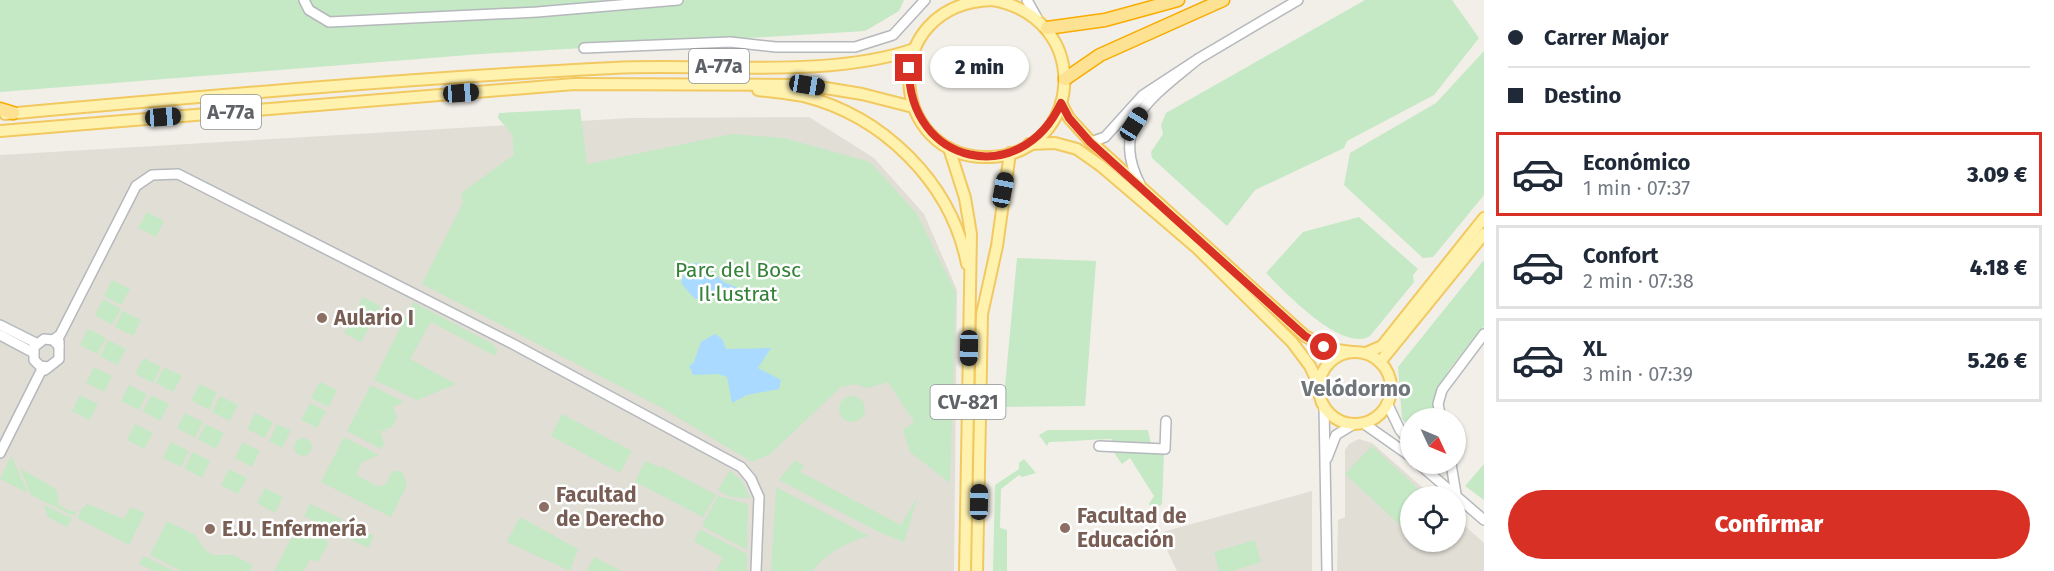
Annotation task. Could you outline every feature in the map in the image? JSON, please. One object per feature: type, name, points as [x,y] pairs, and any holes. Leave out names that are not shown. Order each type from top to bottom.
[{"type":"highway","points":[[1047,28],[1114,18],[1178,0]]},
{"type":"highway","points":[[1065,79],[1100,55],[1223,0]]},
{"type":"main road","points":[[993,0],[1023,9],[1036,18],[1047,28],[1057,44],[1065,79],[1061,103],[1043,133],[1029,144],[1010,153],[979,156],[949,148],[934,137],[922,123],[913,107],[908,78],[914,49],[932,22],[960,4],[993,0]]},
{"type":"main road","name":"A-77a","points":[[4,112],[615,68],[836,64],[892,57],[914,49]]},
{"type":"main road","name":"A-77a","points":[[0,131],[574,84],[807,85],[862,94],[913,107]]},
{"type":"main road","points":[[713,84],[802,96],[831,105],[856,117],[893,141],[909,156],[931,183],[949,212],[967,262],[970,305]]},
{"type":"main road","points":[[1061,103],[1069,118],[1090,142],[1305,336],[1329,349],[1366,353],[1382,346],[1484,218]]},
{"type":"main road","points":[[1029,144],[1055,143],[1077,149],[1101,166],[1197,249],[1292,342],[1310,366],[1319,385],[1324,406],[1342,421],[1359,423],[1381,412],[1387,403],[1391,388],[1389,377],[1380,362],[1366,353]]},
{"type":"main road","name":"CV-821","points":[[949,148],[965,198],[971,234],[964,571]]},
{"type":"main road","name":"CV-821","points":[[977,571],[982,314],[997,246],[1010,153]]},
{"type":"main road","points":[[1380,362],[1484,234]]},
{"type":"main road","points":[[1319,385],[1328,363],[1352,352]]},
{"type":"street","points":[[304,0],[309,10],[329,22],[537,12],[678,0]]},
{"type":"street","points":[[584,48],[730,42],[776,47],[855,47],[893,35],[925,0]]},
{"type":"street","points":[[1026,0],[1036,18]]},
{"type":"street","points":[[1090,142],[1105,137],[1143,95],[1198,58],[1298,0]]},
{"type":"street","points":[[1141,186],[1129,160],[1127,146],[1134,124],[1147,104],[1198,58]]},
{"type":"street","points":[[0,453],[45,367],[59,359],[57,340],[136,186],[152,175],[178,174],[513,344],[741,467],[751,478],[759,497],[756,571]]},
{"type":"street","points":[[0,324],[34,347]]},
{"type":"street","points":[[1439,408],[1442,390],[1484,334]]},
{"type":"street","points":[[0,335],[34,347]]},
{"type":"street","points":[[34,347],[44,339],[57,340]]},
{"type":"street","points":[[34,347],[34,360],[45,367]]},
{"type":"street","points":[[1387,403],[1400,430]]},
{"type":"street","points":[[1324,406],[1327,571]]},
{"type":"street","points":[[1100,446],[1165,449],[1166,421]]},
{"type":"street","points":[[1325,466],[1336,435],[1359,423],[1400,450]]},
{"type":"street","points":[[1431,474],[1446,486]]},
{"type":"street","points":[[1438,474],[1449,486]]},
{"type":"street","points":[[1466,503],[1484,519]]},
{"type":"shaded area","points":[[809,117],[874,158],[924,214],[957,290],[954,571],[0,571],[0,155],[630,118]]},
{"type":"shaded area","points":[[1359,439],[1372,443],[1400,468],[1400,474],[1407,474],[1421,486],[1400,486],[1400,552],[1466,552],[1466,527],[1484,543],[1484,571],[1337,571],[1338,520],[1345,517],[1345,450],[1349,444]]},
{"type":"shaded area","points":[[1312,491],[1312,571],[1177,571],[1159,533]]},
{"type":"green space","points":[[0,0],[904,0],[899,11],[865,31],[481,54],[0,92]]},
{"type":"green space","points":[[1365,0],[1452,0],[1479,38],[1434,95],[1347,141],[1344,148],[1255,190],[1227,226],[1152,158],[1151,152],[1163,134],[1161,125],[1166,113]]},
{"type":"green space","points":[[1484,51],[1484,195],[1433,257],[1423,258],[1344,185],[1350,153],[1436,103]]},
{"type":"green space","name":"Parc del Bosc Il·lustrat","points":[[580,109],[587,164],[732,134],[784,138],[870,162],[917,214],[956,293],[950,483],[910,452],[903,430],[914,422],[888,382],[867,388],[855,384],[841,387],[769,455],[752,462],[662,408],[422,284],[463,203],[461,193],[514,155],[512,134],[498,118],[499,113]]},
{"type":"green space","points":[[147,212],[164,221],[156,237],[138,228]]},
{"type":"green space","points":[[1359,217],[1418,269],[1413,275],[1414,282],[1370,336],[1358,339],[1330,329],[1300,306],[1266,273],[1303,232]]},
{"type":"green space","points":[[1017,258],[1096,261],[1085,406],[1003,407]]},
{"type":"green space","points":[[1484,260],[1484,326],[1449,370],[1434,399],[1436,408],[1401,408],[1398,367]]},
{"type":"green space","points":[[112,280],[130,289],[121,305],[104,296]]},
{"type":"green space","points":[[363,297],[381,306],[372,322],[355,313]]},
{"type":"green space","points":[[103,299],[121,309],[112,325],[95,315]]},
{"type":"green space","points":[[413,302],[493,344],[497,350],[495,356],[431,322],[410,359],[456,384],[417,400],[374,380]]},
{"type":"green space","points":[[123,311],[141,320],[133,336],[115,327]]},
{"type":"green space","points":[[352,317],[370,326],[361,342],[344,333]]},
{"type":"green space","points":[[88,329],[106,338],[97,354],[80,345]]},
{"type":"green space","points":[[108,340],[126,349],[117,365],[100,356]]},
{"type":"green space","points":[[144,358],[161,367],[153,383],[135,374]]},
{"type":"green space","points":[[94,367],[112,376],[104,392],[86,383]]},
{"type":"green space","points":[[164,367],[182,376],[173,392],[156,383]]},
{"type":"green space","points":[[320,382],[337,390],[328,407],[311,398]]},
{"type":"green space","points":[[200,384],[217,393],[209,410],[191,400]]},
{"type":"green space","points":[[129,385],[147,394],[139,410],[121,401]]},
{"type":"green space","points":[[371,385],[404,402],[393,407],[397,418],[392,427],[385,429],[385,432],[380,430],[384,444],[381,449],[347,431]]},
{"type":"green space","points":[[80,395],[98,404],[89,420],[72,411]]},
{"type":"green space","points":[[151,395],[169,404],[160,421],[143,411]]},
{"type":"green space","points":[[220,396],[238,405],[230,421],[212,412]]},
{"type":"green space","points":[[852,396],[861,400],[865,409],[861,418],[852,422],[843,418],[839,409],[843,400]]},
{"type":"green space","points":[[310,403],[326,411],[317,428],[301,420]]},
{"type":"green space","points":[[185,413],[203,422],[195,438],[177,428]]},
{"type":"green space","points":[[255,413],[273,422],[265,438],[247,429]]},
{"type":"green space","points":[[562,414],[632,451],[620,473],[551,436]]},
{"type":"green space","points":[[135,424],[153,433],[144,449],[127,440]]},
{"type":"green space","points":[[206,424],[224,433],[216,449],[198,439]]},
{"type":"green space","points":[[277,424],[291,430],[282,448],[269,441]]},
{"type":"green space","points":[[1048,430],[1148,430],[1151,444],[1113,443],[1112,439],[1104,439],[1049,442],[1047,446],[1039,435]]},
{"type":"green space","points":[[344,437],[379,455],[362,462],[356,475],[379,487],[386,484],[393,470],[403,473],[407,485],[391,517],[321,482]]},
{"type":"green space","points":[[299,438],[307,438],[312,443],[310,454],[299,456],[294,451],[294,443]]},
{"type":"green space","points":[[171,442],[189,451],[181,467],[163,458]]},
{"type":"green space","points":[[243,442],[260,451],[252,467],[235,458]]},
{"type":"green space","points":[[1372,446],[1415,486],[1400,486],[1400,525],[1345,474]]},
{"type":"green space","points":[[1113,451],[1164,452],[1162,504],[1154,511],[1149,504],[1154,496],[1130,458],[1122,464]]},
{"type":"green space","points":[[193,452],[210,461],[202,478],[184,468]]},
{"type":"green space","points":[[11,456],[28,493],[0,479]]},
{"type":"green space","points":[[1024,459],[1036,473],[1022,477],[1019,475],[1001,489],[1000,528],[1007,530],[1007,571],[993,571],[995,485],[1019,469],[1019,463]]},
{"type":"green space","points":[[795,460],[804,466],[800,472],[901,525],[918,496],[904,542],[879,532],[779,480]]},
{"type":"green space","points":[[645,461],[661,468],[662,466],[716,495],[703,517],[635,482]]},
{"type":"green space","points":[[1484,464],[1484,500],[1465,486]]},
{"type":"green space","points":[[20,468],[56,489],[59,505],[69,511],[77,511],[74,516],[31,495]]},
{"type":"green space","points":[[229,469],[247,478],[238,494],[221,485]]},
{"type":"green space","points":[[730,470],[742,481],[750,498],[730,497],[718,490]]},
{"type":"green space","points":[[776,487],[869,536],[838,549],[812,571],[771,571]]},
{"type":"green space","points":[[265,488],[283,497],[275,513],[257,503]]},
{"type":"green space","points":[[718,496],[748,504],[747,550],[702,526]]},
{"type":"green space","points":[[88,504],[124,519],[131,507],[145,513],[129,545],[77,518],[82,508]]},
{"type":"green space","points":[[310,504],[342,519],[335,532],[304,516]]},
{"type":"green space","points":[[44,505],[72,518],[67,527],[48,517]]},
{"type":"green space","points":[[520,517],[578,549],[570,571],[507,542]]},
{"type":"green space","points":[[167,521],[195,535],[205,550],[213,555],[233,555],[253,565],[250,571],[181,571],[150,555]]},
{"type":"green space","points":[[353,524],[374,536],[368,548],[346,537]]},
{"type":"green space","points":[[298,525],[329,542],[318,562],[310,559],[304,571],[274,571]]},
{"type":"green space","points":[[700,529],[747,554],[747,571],[716,571],[723,558],[694,541]]},
{"type":"green space","points":[[1255,540],[1261,562],[1232,571],[1219,571],[1214,552]]},
{"type":"green space","points":[[144,556],[174,571],[154,571],[139,564]]},
{"type":"green space","points":[[594,557],[621,571],[587,571]]},
{"type":"water","points":[[700,263],[724,282],[740,289],[733,302],[706,294],[701,299],[695,299],[681,283],[688,264]]},
{"type":"water","points":[[715,334],[722,339],[726,349],[771,348],[758,368],[781,380],[779,389],[747,395],[732,403],[727,377],[718,374],[693,375],[689,366],[694,362],[701,342]]},
{"type":"place","name":"Aulario I","points":[[322,318]]},
{"type":"place","name":"Facultad de Derecho","points":[[544,507]]},
{"type":"place","name":"Facultad de Educación","points":[[1065,528]]},
{"type":"place","name":"E.U. Enfermería","points":[[210,529]]},
{"type":"district","name":"Velódormo","points":[[1356,388]]},
{"type":"route","points":[[909,68],[908,88],[913,107],[922,123],[934,137],[949,148],[969,155],[990,157],[1010,153],[1029,144],[1043,133],[1054,119],[1061,103],[1069,118],[1090,142],[1305,336],[1324,347]]}]
